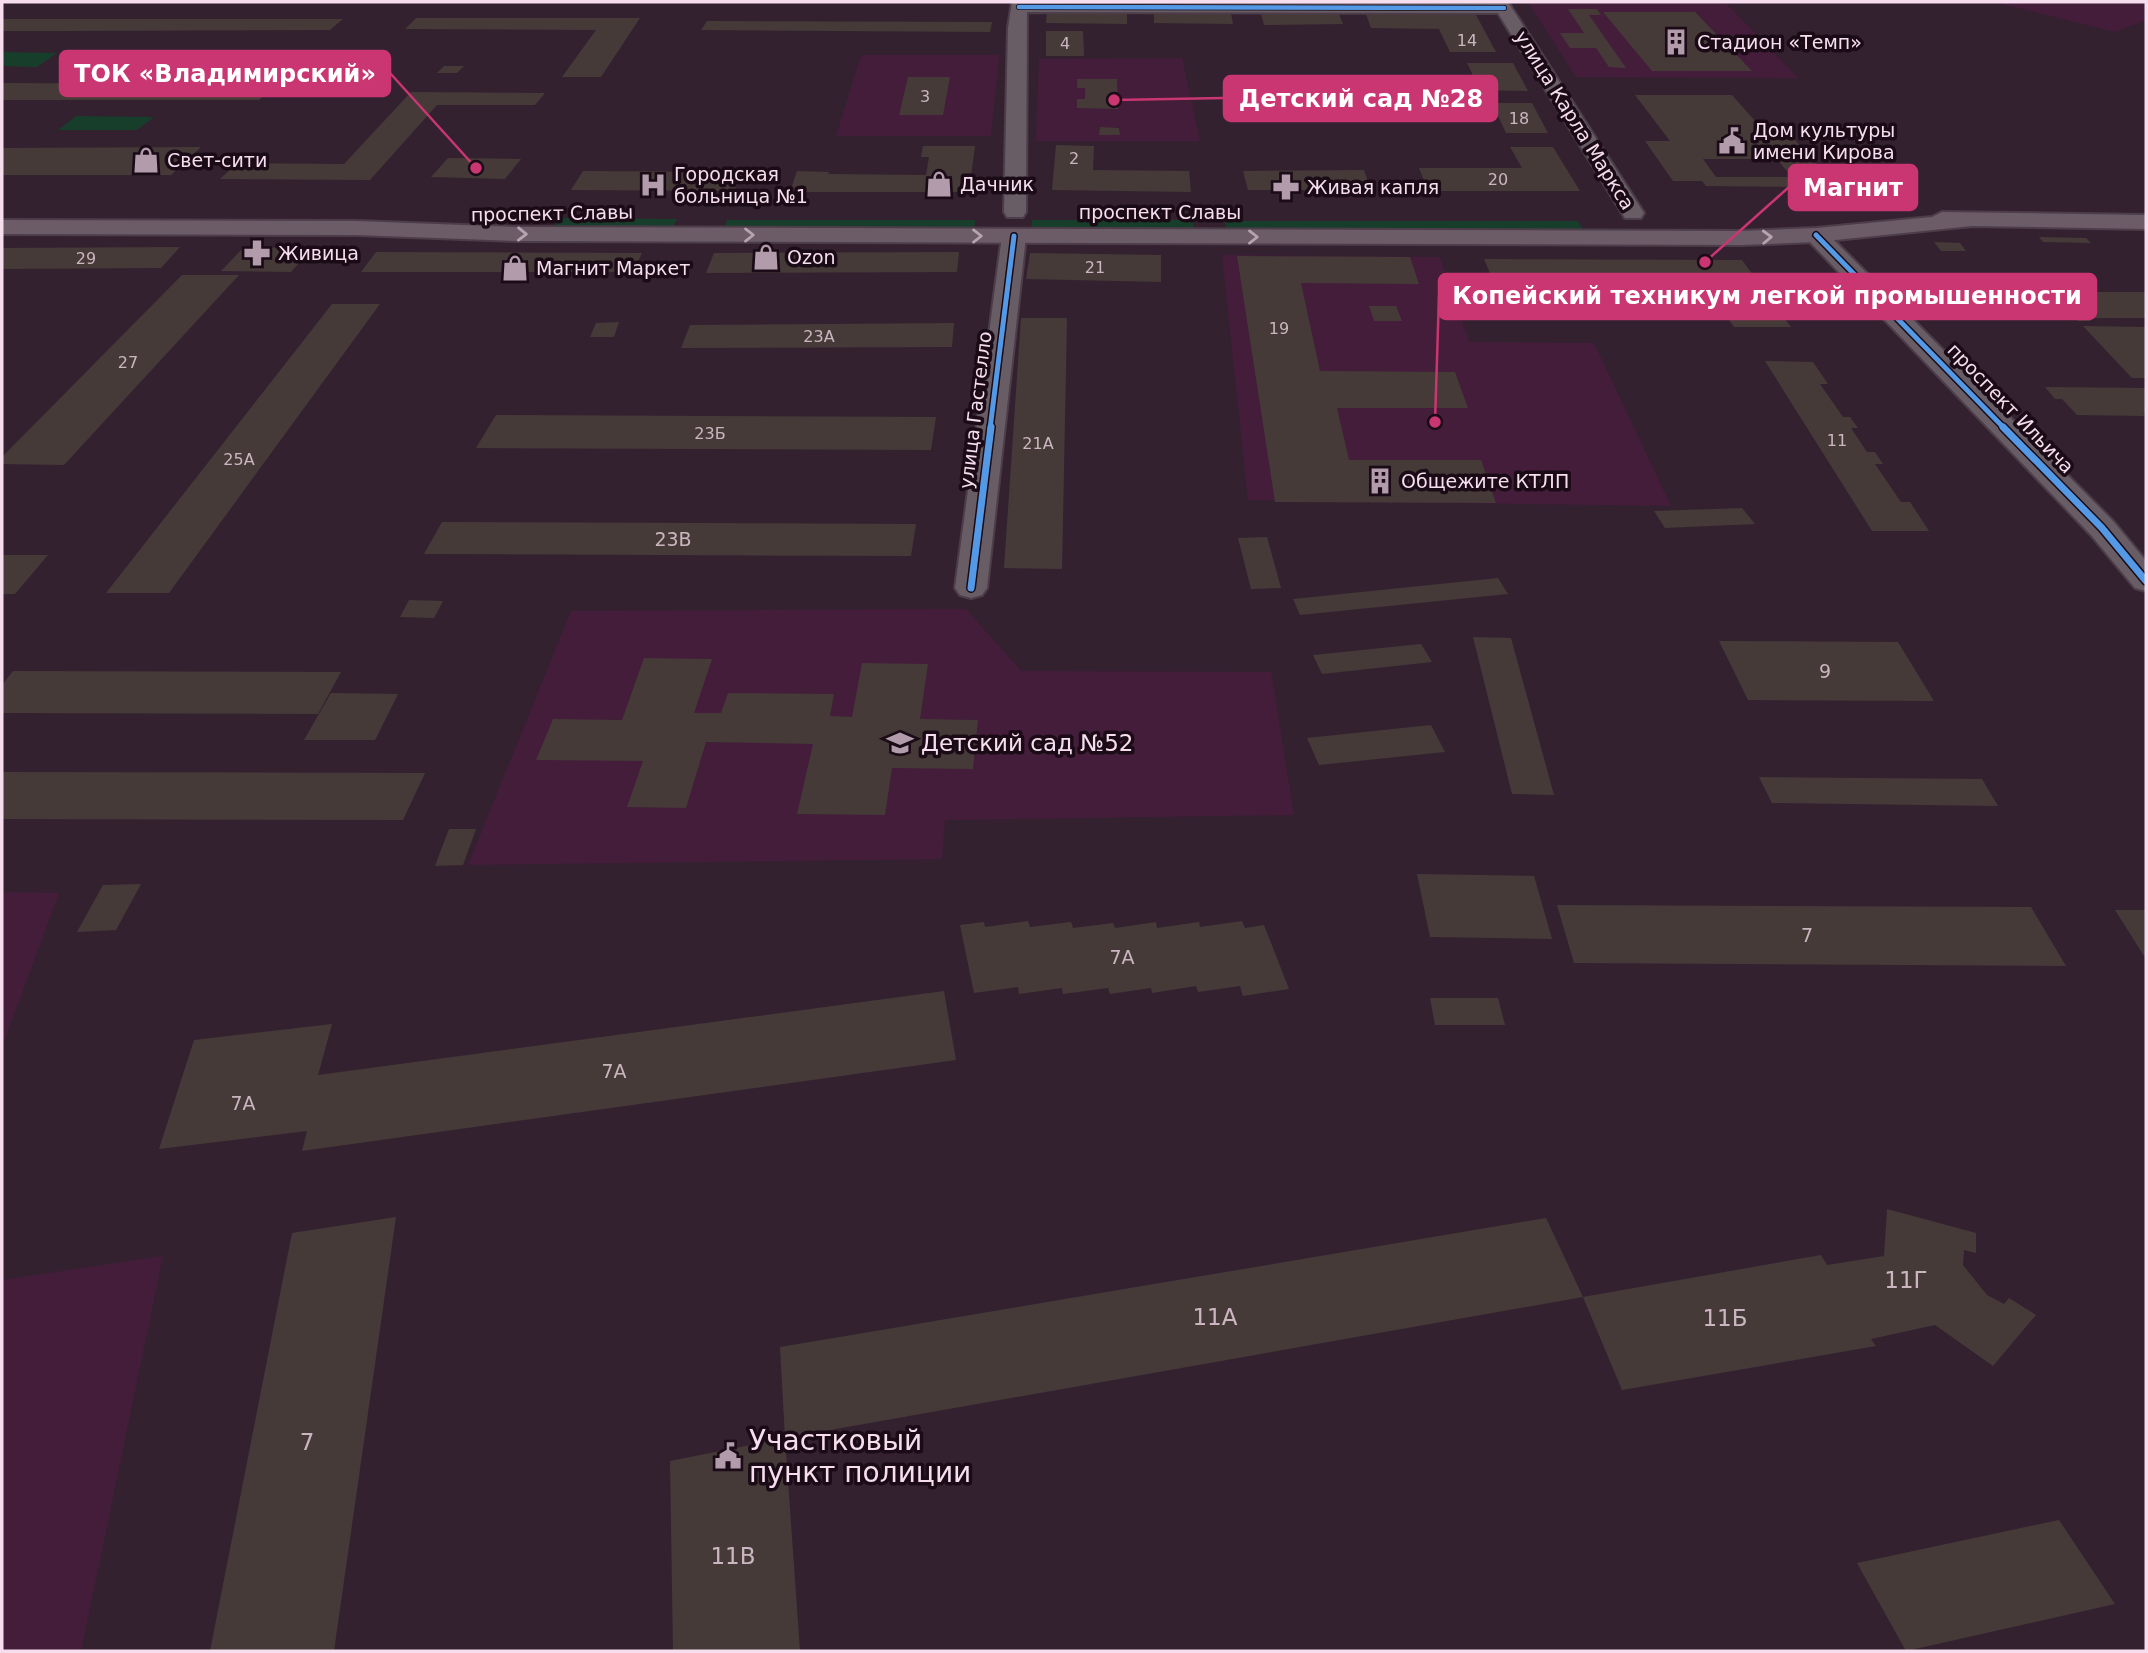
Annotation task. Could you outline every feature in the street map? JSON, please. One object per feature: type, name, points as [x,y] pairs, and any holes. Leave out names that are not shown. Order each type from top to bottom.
[{"type":"main road","name":"проспект Славы","points":[[356,228],[511,212]]},
{"type":"main road","name":"проспект Славы","points":[[987,212],[1014,224],[1041,212]]},
{"type":"main road","points":[[1214,212],[1216,236]]},
{"type":"main road","points":[[1607,213],[1660,213]]},
{"type":"main road","name":"улица Карла Маркса","points":[[1633,213],[1650,238]]},
{"type":"main road","name":"проспект Славы","points":[[1796,214],[1966,221],[2146,222]]},
{"type":"main road","name":"проспект Ильича","points":[[1796,214],[1816,235]]},
{"type":"main road","name":"проспект Славы","points":[[2,227],[356,228],[531,234],[1014,224],[1216,236],[1650,238],[1816,235],[1966,221]]},
{"type":"street","points":[[1020,4],[1502,5]]},
{"type":"street","name":"улица Гастелло","points":[[971,588],[1014,224],[1020,4]]},
{"type":"street","name":"улица Карла Маркса","points":[[1502,5],[1633,213]]},
{"type":"street","name":"проспект Ильича","points":[[1816,235],[2093,519],[2146,581]]},
{"type":"shaded area","points":[[1528,2],[1725,2],[1798,78],[1576,77]]},
{"type":"shaded area","points":[[1994,2],[2146,2],[2146,20],[2115,32]]},
{"type":"shaded area","points":[[861,55],[999,55],[991,136],[836,136]]},
{"type":"shaded area","points":[[1182,58],[1200,141],[1036,141],[1039,59]]},
{"type":"shaded area","points":[[1222,255],[1440,257],[1469,342],[1594,343],[1671,506],[1248,500]]},
{"type":"shaded area","name":"Детский сад №52","points":[[966,609],[1021,671],[1271,672],[1294,815],[945,820],[942,859],[468,865],[571,611]]},
{"type":"shaded area","points":[[2,892],[59,893],[2,1047]]},
{"type":"shaded area","points":[[163,1256],[81,1651],[2,1651],[2,1280]]},
{"type":"green space","points":[[2,52],[57,53],[37,67],[2,66]]},
{"type":"green space","points":[[76,116],[154,117],[137,130],[58,130]]},
{"type":"green space","points":[[559,218],[677,219],[672,229],[552,229]]},
{"type":"green space","points":[[727,220],[975,220],[974,231],[722,231]]},
{"type":"green space","points":[[1032,220],[1193,220],[1194,231],[1031,231]]},
{"type":"green space","points":[[1225,221],[1578,221],[1585,233],[1227,233]]},
{"type":"building","points":[[1568,9],[1597,9],[1601,15],[1589,15],[1626,68],[1609,67],[1596,48],[1570,48],[1560,33],[1584,33]]},
{"type":"building","name":"Стадион «Темп»","points":[[1603,12],[1695,12],[1752,71],[1652,71]]},
{"type":"building","points":[[1047,13],[1127,13],[1127,24],[1046,23]]},
{"type":"building","points":[[1154,13],[1231,13],[1233,24],[1154,23]]},
{"type":"building","points":[[1261,14],[1339,14],[1343,24],[1264,25]]},
{"type":"building","points":[[1366,14],[1476,15],[1496,52],[1450,52],[1439,29],[1371,28]]},
{"type":"building","points":[[416,18],[640,18],[601,77],[562,77],[596,30],[405,29]]},
{"type":"building","points":[[2,19],[343,19],[330,30],[2,31]]},
{"type":"building","points":[[707,21],[992,22],[990,32],[701,30]]},
{"type":"building","points":[[1046,31],[1083,31],[1084,56],[1046,56]]},
{"type":"building","points":[[1467,63],[1513,63],[1528,91],[1480,90]]},
{"type":"building","points":[[444,66],[464,66],[457,73],[437,73]]},
{"type":"building","points":[[908,77],[950,77],[943,115],[899,115]]},
{"type":"building","points":[[1077,79],[1117,79],[1118,109],[1077,108],[1077,99],[1085,99],[1085,88],[1077,88]]},
{"type":"building","points":[[2,83],[277,84],[259,100],[2,100]]},
{"type":"building","points":[[411,92],[545,93],[535,105],[437,105],[370,180],[220,179],[237,163],[344,164]]},
{"type":"building","name":"Дом культуры имени Кирова","points":[[1635,95],[1732,95],[1772,140],[1795,140],[1833,182],[1798,182],[1802,187],[1706,186],[1702,181],[1673,181],[1645,141],[1670,141]],"holes":[[[1703,159],[1777,159],[1792,177],[1716,177]]]},
{"type":"building","points":[[1492,103],[1532,103],[1548,133],[1506,133]]},
{"type":"building","points":[[1100,127],[1119,128],[1120,135],[1099,135]]},
{"type":"building","points":[[1056,145],[1094,146],[1093,170],[1189,171],[1191,192],[1052,190]]},
{"type":"building","points":[[923,146],[975,146],[969,192],[790,192],[797,171],[926,175],[929,157],[921,157]]},
{"type":"building","points":[[201,147],[171,175],[2,175],[2,148]]},
{"type":"building","points":[[1510,147],[1553,147],[1580,191],[1428,191],[1419,168],[1522,168]]},
{"type":"building","points":[[448,158],[521,159],[505,179],[431,177]]},
{"type":"building","points":[[1364,170],[1371,190],[1248,190],[1243,171]]},
{"type":"building","points":[[583,171],[743,172],[734,191],[571,190]]},
{"type":"building","points":[[2039,237],[2086,238],[2091,243],[2043,242]]},
{"type":"building","points":[[1934,242],[1960,243],[1966,251],[1941,251]]},
{"type":"building","points":[[180,247],[161,268],[2,269],[2,248]]},
{"type":"building","points":[[244,247],[312,248],[291,272],[221,271]]},
{"type":"building","points":[[376,252],[642,253],[633,272],[361,272]]},
{"type":"building","points":[[959,252],[957,272],[706,273],[714,253]]},
{"type":"building","points":[[1030,253],[1161,255],[1161,282],[1026,279]]},
{"type":"building","points":[[1237,256],[1410,257],[1419,284],[1301,283],[1320,371],[1455,372],[1468,408],[1337,408],[1349,460],[1481,460],[1496,503],[1275,502]]},
{"type":"building","points":[[1484,259],[1742,260],[1791,327],[1734,327],[1710,292],[1720,292],[1714,283],[1540,283],[1544,292],[1498,292]]},
{"type":"building","points":[[2038,273],[2053,273],[2076,296],[2098,296],[2093,292],[2146,292],[2146,318],[2088,318],[2091,321],[2078,321],[2053,295],[1967,297],[1956,285],[1948,285],[1940,276],[2041,276]]},
{"type":"building","points":[[182,275],[239,275],[64,465],[2,464],[2,457]]},
{"type":"building","points":[[332,304],[380,304],[169,593],[106,593]]},
{"type":"building","points":[[1369,306],[1396,306],[1402,321],[1374,321]]},
{"type":"building","points":[[1021,318],[1067,318],[1062,569],[1004,568]]},
{"type":"building","points":[[619,322],[614,337],[590,337],[596,323]]},
{"type":"building","points":[[954,323],[952,347],[681,348],[690,325]]},
{"type":"building","points":[[2083,326],[2146,327],[2146,378],[2132,378]]},
{"type":"building","points":[[1765,361],[1813,362],[1828,384],[1820,384],[1843,417],[1850,417],[1858,428],[1851,428],[1867,452],[1875,452],[1883,464],[1875,464],[1901,502],[1910,502],[1929,531],[1872,531]]},
{"type":"building","points":[[2045,387],[2146,388],[2146,413],[2143,413],[2145,416],[2077,415],[2062,399],[2055,399]]},
{"type":"building","points":[[496,415],[936,417],[931,450],[476,448]]},
{"type":"building","points":[[1742,508],[1755,524],[1665,528],[1654,511]]},
{"type":"building","points":[[442,522],[916,524],[911,556],[424,554]]},
{"type":"building","points":[[1267,537],[1281,588],[1251,589],[1238,538]]},
{"type":"building","points":[[2,555],[48,555],[15,594],[2,594]]},
{"type":"building","points":[[1498,578],[1508,594],[1300,615],[1293,599]]},
{"type":"building","points":[[409,600],[443,601],[434,618],[400,617]]},
{"type":"building","points":[[1473,637],[1511,638],[1554,795],[1512,794]]},
{"type":"building","points":[[1719,641],[1898,642],[1934,701],[1748,700]]},
{"type":"building","points":[[1421,644],[1432,662],[1322,674],[1313,655]]},
{"type":"building","points":[[644,658],[712,659],[694,713],[721,713],[728,693],[834,694],[830,716],[852,717],[862,663],[928,664],[920,719],[978,720],[973,769],[892,768],[885,815],[797,814],[813,744],[706,742],[686,808],[627,807],[643,761],[536,760],[553,719],[622,720]]},
{"type":"building","points":[[13,671],[341,672],[318,714],[2,713],[2,685]]},
{"type":"building","points":[[331,693],[398,694],[375,740],[304,740]]},
{"type":"building","points":[[1431,725],[1445,752],[1319,765],[1307,738]]},
{"type":"building","points":[[2,772],[425,773],[403,820],[2,819]]},
{"type":"building","points":[[1759,777],[1982,779],[1998,806],[1772,803]]},
{"type":"building","points":[[449,829],[476,829],[463,865],[435,866]]},
{"type":"building","points":[[1417,874],[1534,876],[1552,939],[1430,937]]},
{"type":"building","points":[[141,884],[116,930],[77,932],[103,885]]},
{"type":"building","points":[[1557,905],[2031,907],[2066,966],[1574,963]]},
{"type":"building","points":[[2115,910],[2146,910],[2146,959]]},
{"type":"building","points":[[1028,921],[1030,927],[1071,922],[1073,928],[1113,923],[1115,928],[1156,922],[1157,928],[1199,922],[1200,927],[1242,921],[1245,928],[1264,925],[1289,989],[1243,996],[1240,986],[1198,992],[1196,986],[1152,993],[1151,988],[1110,994],[1108,988],[1063,994],[1062,988],[1019,994],[1018,987],[974,993],[960,925],[984,922],[985,927]]},
{"type":"building","points":[[944,991],[956,1060],[302,1151],[307,1131],[159,1149],[194,1040],[332,1024],[318,1075]]},
{"type":"building","points":[[1430,998],[1498,998],[1505,1025],[1435,1025]]},
{"type":"building","points":[[1887,1209],[1976,1233],[1976,1253],[1964,1250],[1963,1265],[1987,1295],[2004,1304],[2009,1298],[2036,1315],[1993,1366],[1935,1325],[1871,1339],[1876,1346],[1622,1390],[1583,1297],[1821,1255],[1827,1265],[1884,1256]]},
{"type":"building","points":[[396,1217],[334,1651],[210,1651],[292,1233]]},
{"type":"building","points":[[1546,1218],[1583,1297],[785,1438],[780,1347]]},
{"type":"building","points":[[785,1438],[800,1651],[673,1651],[670,1461]]},
{"type":"building","points":[[2059,1520],[2115,1604],[1906,1651],[1857,1563]]},
{"type":"cycle path","points":[[1019,7],[1504,8]]},
{"type":"cycle path","points":[[1816,235],[2102,528],[2146,581]]},
{"type":"cycle path","points":[[971,588],[1014,236]]},
{"type":"place","name":"Стадион «Темп»","points":[[1676,42]]},
{"type":"place","name":"Детский сад №28","points":[[1114,100]]},
{"type":"place","name":"Дом культуры имени Кирова","points":[[1732,141]]},
{"type":"place","name":"Свет-сити","points":[[146,160]]},
{"type":"place","name":"ТОК «Владимирский»","points":[[476,168]]},
{"type":"place","name":"Дачник","points":[[939,184]]},
{"type":"place","name":"Городская больница №1","points":[[653,185]]},
{"type":"place","name":"Живая капля","points":[[1286,187]]},
{"type":"place","name":"Живица","points":[[257,253]]},
{"type":"place","name":"Ozon","points":[[766,257]]},
{"type":"place","name":"Магнит","points":[[1705,262]]},
{"type":"place","name":"Магнит Маркет","points":[[515,268]]},
{"type":"place","name":"Копейский техникум легкой промышенности","points":[[1435,422]]},
{"type":"place","name":"Общежите КТЛП","points":[[1380,481]]},
{"type":"place","name":"Детский сад №52","points":[[900,743]]},
{"type":"place","name":"Участковый пункт полиции","points":[[728,1456]]}]
